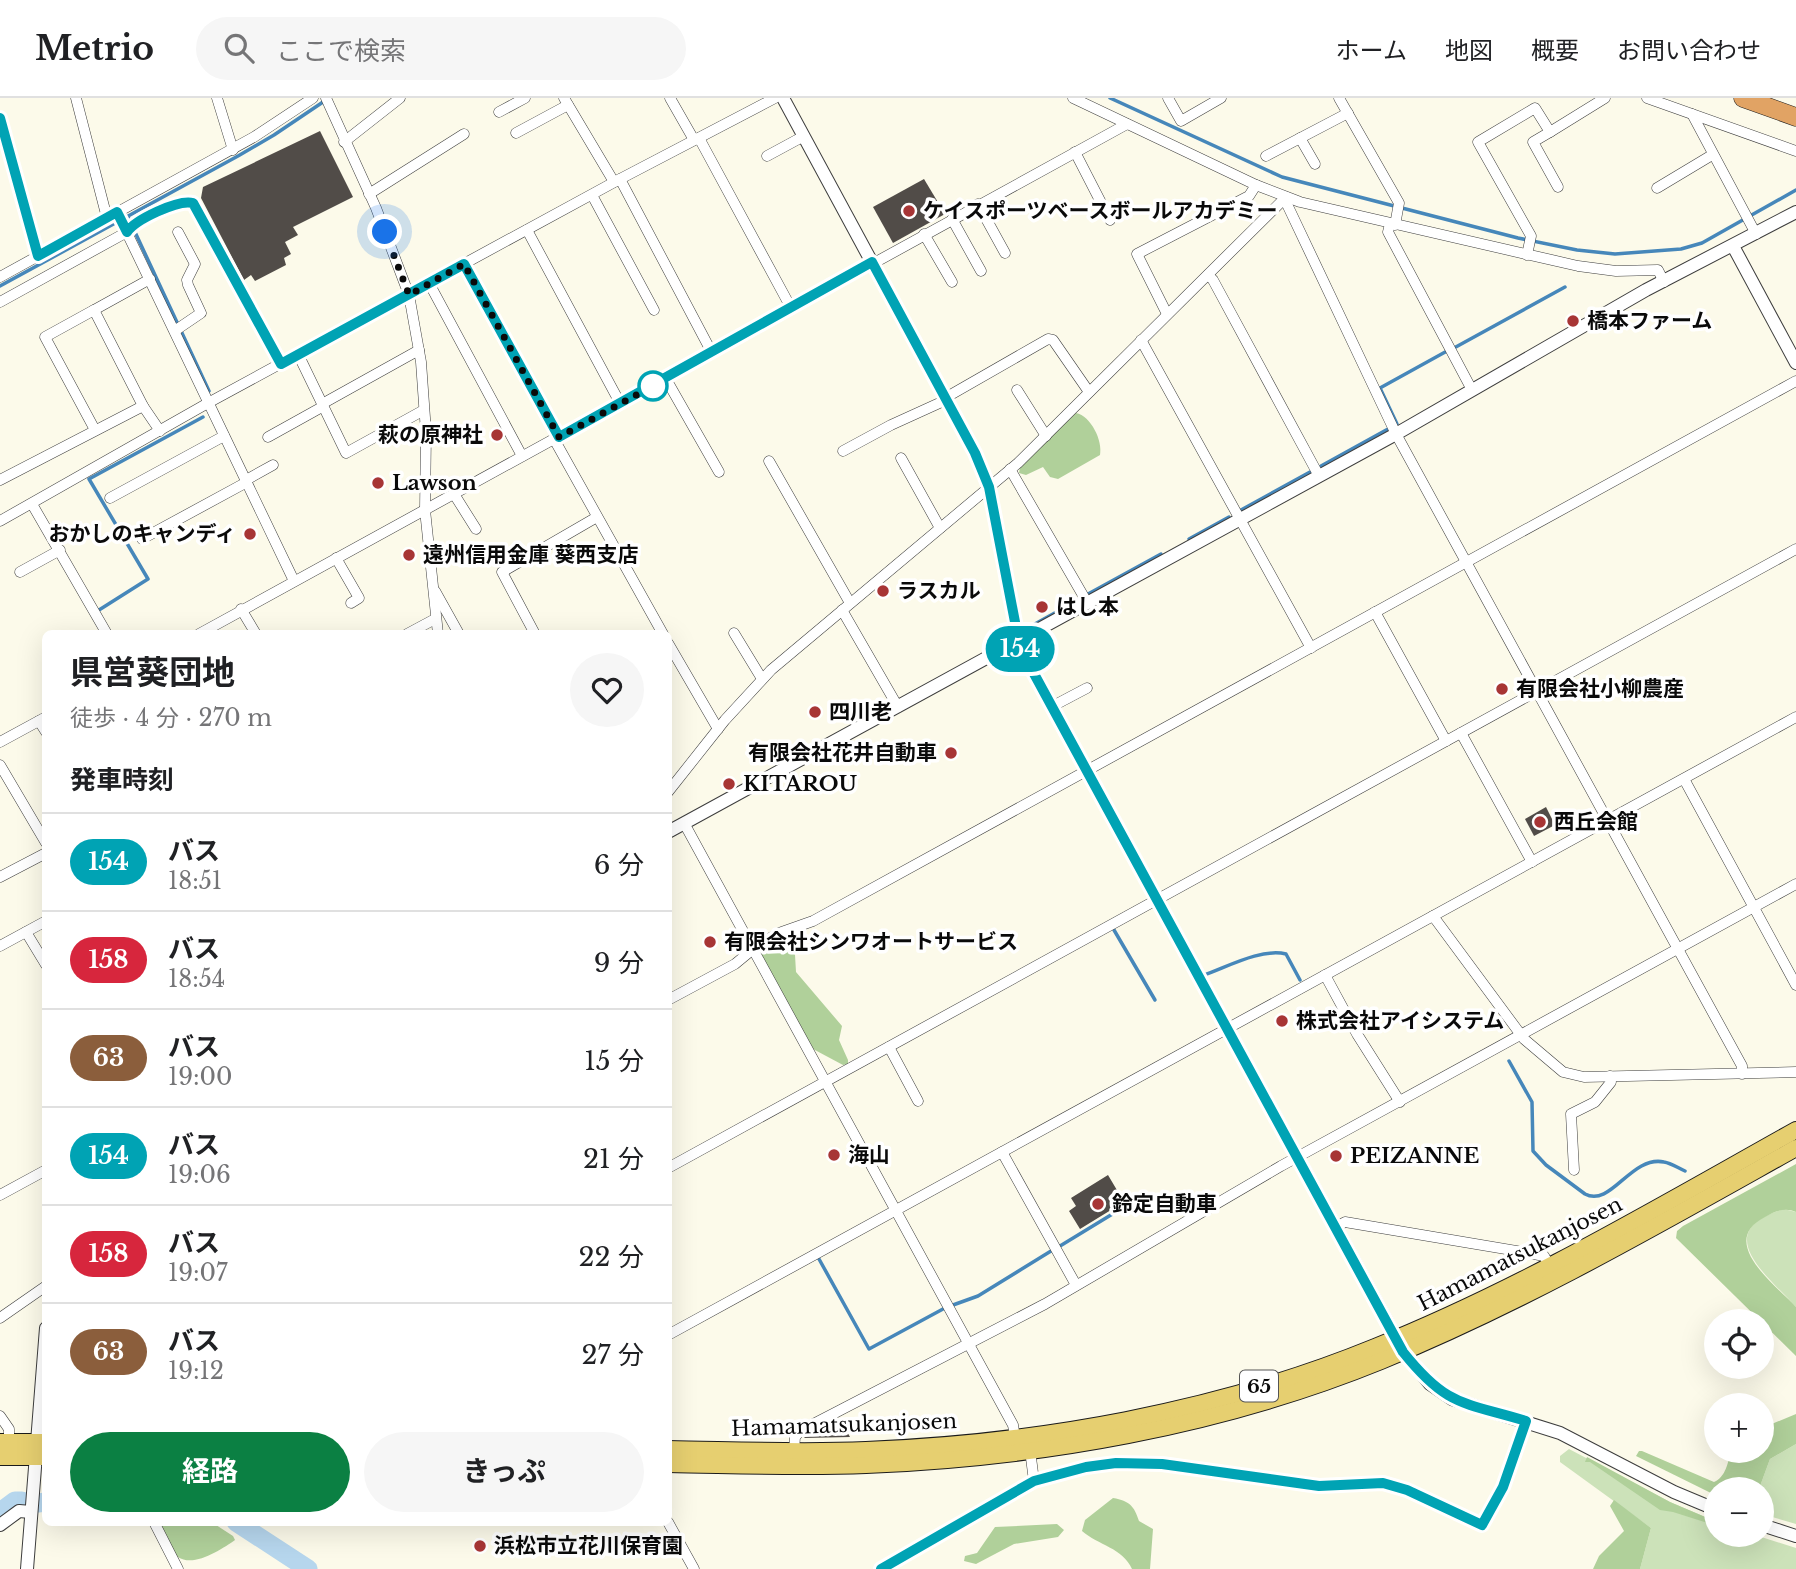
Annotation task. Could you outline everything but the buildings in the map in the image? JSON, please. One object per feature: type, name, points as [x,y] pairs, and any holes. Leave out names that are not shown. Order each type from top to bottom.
[{"type":"highway","points":[[1743,98],[1796,117]]},
{"type":"main road","name":"Hamamatsukanjosen","points":[[672,1464],[864,1465],[948,1460],[1030,1450],[1126,1434],[1220,1412],[1335,1378],[1550,1267],[1796,1130]]},
{"type":"main road","name":"Hamamatsukanjosen","points":[[672,1449],[794,1451],[911,1448],[1014,1437],[1123,1419],[1216,1398],[1399,1345],[1551,1283],[1796,1148]]},
{"type":"main road","points":[[4,1442],[41,1450]]},
{"type":"main road","points":[[0,1457],[41,1450]]},
{"type":"street","points":[[76,98],[107,218]]},
{"type":"street","points":[[217,98],[233,149]]},
{"type":"street","points":[[0,302],[313,98]]},
{"type":"street","points":[[326,98],[369,194],[409,295],[419,350],[424,411],[425,510],[437,630]]},
{"type":"street","points":[[344,142],[400,98]]},
{"type":"street","points":[[499,112],[524,98]]},
{"type":"street","points":[[670,98],[790,306]]},
{"type":"street","points":[[0,521],[208,403],[617,180],[775,98]]},
{"type":"street","points":[[783,98],[975,453],[989,487],[1018,642],[1399,1345],[1430,1384],[1452,1399],[1526,1421],[1580,1441],[1656,1483],[1704,1504]]},
{"type":"street","points":[[1073,98],[1285,199],[1603,270],[1658,270],[1664,282]]},
{"type":"street","points":[[1167,98],[1181,121],[1221,98]]},
{"type":"street","points":[[1339,98],[1399,203],[1388,232],[1472,390]]},
{"type":"street","points":[[1558,187],[1533,142],[1605,98]]},
{"type":"street","points":[[1647,98],[1796,151]]},
{"type":"street","points":[[516,133],[566,101],[617,180],[711,351]]},
{"type":"street","points":[[1527,252],[1530,238],[1478,142],[1535,108],[1550,132]]},
{"type":"street","points":[[1266,156],[1348,113]]},
{"type":"street","points":[[1692,114],[1751,226]]},
{"type":"street","points":[[0,118],[38,256]]},
{"type":"street","points":[[206,630],[666,379],[790,306],[1126,124]]},
{"type":"street","points":[[369,194],[464,134]]},
{"type":"street","points":[[767,156],[804,136]]},
{"type":"street","points":[[1300,138],[1315,164]]},
{"type":"street","points":[[1075,152],[1110,220]]},
{"type":"street","points":[[1657,188],[1712,155]]},
{"type":"street","points":[[0,172],[12,166]]},
{"type":"street","points":[[1167,314],[1138,254],[1249,196],[1256,185]]},
{"type":"street","points":[[592,195],[654,310]]},
{"type":"street","points":[[672,787],[718,729],[762,680],[1046,436],[1285,199]]},
{"type":"street","points":[[1285,199],[1396,434],[1742,1066],[1742,1074]]},
{"type":"street","points":[[0,277],[107,218],[125,223],[181,201],[193,203],[281,364]]},
{"type":"street","points":[[978,204],[1005,253]]},
{"type":"street","points":[[672,830],[1088,604],[1733,246],[1751,226],[1796,212]]},
{"type":"street","points":[[952,219],[981,271]]},
{"type":"street","points":[[125,223],[294,581]]},
{"type":"street","points":[[527,230],[620,403]]},
{"type":"street","points":[[178,232],[195,264],[187,280],[201,313],[180,328]]},
{"type":"street","points":[[924,234],[952,282]]},
{"type":"street","points":[[1733,246],[1796,363]]},
{"type":"street","points":[[464,264],[597,517],[661,630]]},
{"type":"street","points":[[1208,275],[1319,476]]},
{"type":"street","points":[[95,430],[45,337],[150,279]]},
{"type":"street","points":[[429,284],[522,456]]},
{"type":"street","points":[[94,310],[143,406],[160,431]]},
{"type":"street","points":[[843,451],[946,399],[1048,339],[1053,340],[1089,391]]},
{"type":"street","points":[[1141,340],[1311,648]]},
{"type":"street","points":[[268,437],[419,350]]},
{"type":"street","points":[[298,354],[346,453],[424,411]]},
{"type":"street","points":[[666,379],[719,472]]},
{"type":"street","points":[[672,998],[736,964],[751,950],[779,933],[813,921],[1796,381]]},
{"type":"street","points":[[1017,390],[1046,436]]},
{"type":"street","points":[[0,480],[143,406]]},
{"type":"street","points":[[110,498],[224,436]]},
{"type":"street","points":[[901,458],[940,528]]},
{"type":"street","points":[[769,461],[898,707]]},
{"type":"street","points":[[142,539],[273,465]]},
{"type":"street","points":[[1010,469],[1088,604]]},
{"type":"street","points":[[454,494],[476,529]]},
{"type":"street","points":[[32,504],[105,630]]},
{"type":"street","points":[[533,630],[502,572],[597,517]]},
{"type":"street","points":[[672,1166],[1796,549]]},
{"type":"street","points":[[20,572],[60,550]]},
{"type":"street","points":[[336,558],[359,598],[351,603]]},
{"type":"street","points":[[434,589],[457,630]]},
{"type":"street","points":[[241,610],[254,630]]},
{"type":"street","points":[[1375,612],[1446,741]]},
{"type":"street","points":[[414,630],[435,618]]},
{"type":"street","points":[[734,633],[762,680]]},
{"type":"street","points":[[672,650],[718,729]]},
{"type":"street","points":[[1051,707],[1087,688]]},
{"type":"street","points":[[672,1333],[1796,717]]},
{"type":"street","points":[[0,743],[42,719]]},
{"type":"street","points":[[1461,733],[1532,862]]},
{"type":"street","points":[[0,765],[42,836]]},
{"type":"street","points":[[1684,779],[1796,985]]},
{"type":"street","points":[[684,823],[751,950],[1013,1425],[1014,1437]]},
{"type":"street","points":[[0,877],[42,855]]},
{"type":"street","points":[[794,1451],[795,1437],[800,1431],[1076,1285],[1298,1158],[1796,884]]},
{"type":"street","points":[[1433,916],[1521,1035],[1563,1072],[1584,1077],[1796,1072]]},
{"type":"street","points":[[0,946],[42,923]]},
{"type":"street","points":[[26,932],[42,958]]},
{"type":"street","points":[[1325,975],[1357,1034],[1400,1102]]},
{"type":"street","points":[[889,1047],[918,1101]]},
{"type":"street","points":[[1574,1170],[1571,1114],[1595,1101],[1611,1082],[1610,1076]]},
{"type":"street","points":[[1002,1152],[1076,1285]]},
{"type":"street","points":[[0,1195],[42,1172]]},
{"type":"street","points":[[1336,1227],[1345,1223],[1529,1253],[1544,1256],[1550,1267]]},
{"type":"street","points":[[0,1318],[42,1289]]},
{"type":"street","points":[[0,1416],[9,1429],[4,1442]]},
{"type":"street","points":[[881,1569],[1034,1481],[1086,1467],[1132,1462],[1319,1486],[1383,1483],[1407,1490],[1482,1525],[1503,1487],[1526,1421]]},
{"type":"street","points":[[27,1569],[42,1422]]},
{"type":"street","points":[[1030,1450],[1034,1481]]},
{"type":"street","points":[[0,1525],[19,1511],[31,1512]]},
{"type":"street","points":[[156,1526],[178,1569]]},
{"type":"street","points":[[670,1526],[694,1569]]},
{"type":"street","points":[[1774,1529],[1796,1536]]},
{"type":"green space","points":[[1076,413],[1086,419],[1095,430],[1100,443],[1100,455],[1058,479],[1050,477],[1043,467],[1026,475],[1019,473],[1020,467]]},
{"type":"green space","points":[[779,938],[786,938],[795,955],[796,972],[842,1026],[839,1040],[848,1064],[843,1065],[813,1049],[760,953],[761,949]]},
{"type":"green space","points":[[1796,1164],[1796,1212],[1776,1211],[1751,1227],[1747,1239],[1748,1251],[1755,1264],[1796,1307],[1796,1356],[1774,1334],[1774,1309],[1748,1309],[1676,1238],[1677,1231]]},
{"type":"green space","points":[[1784,1209],[1796,1212],[1796,1307],[1760,1268],[1751,1255],[1747,1242],[1750,1229],[1762,1218]]},
{"type":"green space","points":[[1796,1414],[1796,1444],[1774,1457],[1774,1423]]},
{"type":"green space","points":[[1796,1444],[1796,1524],[1774,1518],[1774,1477],[1763,1477],[1769,1463],[1774,1463],[1774,1457]]},
{"type":"green space","points":[[1569,1449],[1670,1502],[1704,1516],[1704,1547],[1774,1547],[1774,1541],[1796,1548],[1796,1569],[1640,1569],[1651,1528],[1560,1462],[1560,1456]]},
{"type":"green space","points":[[1642,1451],[1704,1478],[1704,1490],[1636,1456]]},
{"type":"green space","points":[[1587,1457],[1670,1502],[1704,1516],[1704,1522],[1660,1510],[1590,1462],[1585,1462]]},
{"type":"green space","points":[[1769,1463],[1763,1477],[1721,1477],[1727,1464]]},
{"type":"green space","points":[[1113,1498],[1130,1505],[1139,1521],[1153,1529],[1150,1569],[1132,1569],[1123,1556],[1082,1531],[1085,1520]]},
{"type":"green space","points":[[1614,1500],[1651,1528],[1640,1569],[1593,1569],[1599,1556],[1624,1531],[1610,1506]]},
{"type":"green space","points":[[1057,1524],[1064,1530],[1058,1537],[1014,1544],[976,1564],[964,1561],[965,1556],[977,1553],[995,1527]]},
{"type":"green space","points":[[160,1526],[218,1526],[235,1540],[208,1556],[192,1560],[178,1557]]},
{"type":"waterway","points":[[1110,98],[1282,177],[1518,238],[1577,250],[1615,254],[1681,249],[1702,243],[1796,190]]},
{"type":"waterway","points":[[0,286],[238,156],[326,100]]},
{"type":"waterway","points":[[128,217],[209,391]]},
{"type":"waterway","points":[[1454,348],[1565,287]]},
{"type":"waterway","points":[[1397,424],[1380,388],[1447,351]]},
{"type":"waterway","points":[[99,610],[148,579],[89,479],[203,417]]},
{"type":"waterway","points":[[1321,466],[1388,429]]},
{"type":"waterway","points":[[1241,510],[1310,472]]},
{"type":"waterway","points":[[1189,539],[1229,517]]},
{"type":"waterway","points":[[1088,594],[1161,554]]},
{"type":"waterway","points":[[1024,630],[1080,599]]},
{"type":"waterway","points":[[1114,930],[1155,1000]]},
{"type":"waterway","points":[[1204,975],[1255,956],[1276,953],[1286,954],[1300,980]]},
{"type":"waterway","points":[[1509,1061],[1532,1102],[1533,1151],[1546,1165],[1585,1194],[1604,1194],[1641,1166],[1652,1162],[1667,1163],[1685,1171]]},
{"type":"waterway","points":[[1060,1246],[1142,1196]]},
{"type":"waterway","points":[[953,1305],[978,1296],[1051,1251]]},
{"type":"waterway","points":[[819,1259],[869,1349],[943,1309]]},
{"type":"waterway","points":[[0,1512],[15,1501],[22,1501]]},
{"type":"waterway","points":[[38,1503],[42,1502]]},
{"type":"waterway","points":[[242,1526],[308,1569]]},
{"type":"bus line","name":"154","points":[[0,118],[38,256],[117,212],[127,232],[129,228],[181,201],[193,203],[281,364],[464,264],[559,437],[872,262],[975,453],[989,487],[1020,648],[1403,1352],[1430,1384],[1452,1399],[1464,1405],[1526,1421],[1503,1487],[1482,1525],[1407,1490],[1383,1483],[1319,1486],[1162,1464],[1116,1463],[1086,1467],[1034,1481],[881,1569]]},
{"type":"place","name":"ケイスポーツベースボールアカデミー","points":[[909,211]]},
{"type":"place","name":"橋本ファーム","points":[[1573,321]]},
{"type":"place","name":"萩の原神社","points":[[497,435]]},
{"type":"place","name":"Lawson","points":[[378,483]]},
{"type":"place","name":"おかしのキャンディ","points":[[250,534]]},
{"type":"place","name":"遠州信用金庫 葵西支店","points":[[409,555]]},
{"type":"place","name":"ラスカル","points":[[883,591]]},
{"type":"place","name":"はし本","points":[[1042,607]]},
{"type":"place","name":"有限会社小柳農産","points":[[1502,689]]},
{"type":"place","name":"四川老","points":[[815,712]]},
{"type":"place","name":"有限会社花井自動車","points":[[951,753]]},
{"type":"place","name":"KITAROU","points":[[729,784]]},
{"type":"place","name":"西丘会館","points":[[1540,822]]},
{"type":"place","name":"有限会社シンワオートサービス","points":[[710,942]]},
{"type":"place","name":"株式会社アイシステム","points":[[1282,1021]]},
{"type":"place","name":"海山","points":[[834,1155]]},
{"type":"place","name":"PEIZANNE","points":[[1336,1156]]},
{"type":"place","name":"鈴定自動車","points":[[1098,1204]]},
{"type":"place","name":"浜松市立花川保育園","points":[[480,1546]]},
{"type":"route","points":[[385,232],[409,295],[464,264],[559,437],[653,386]]}]
